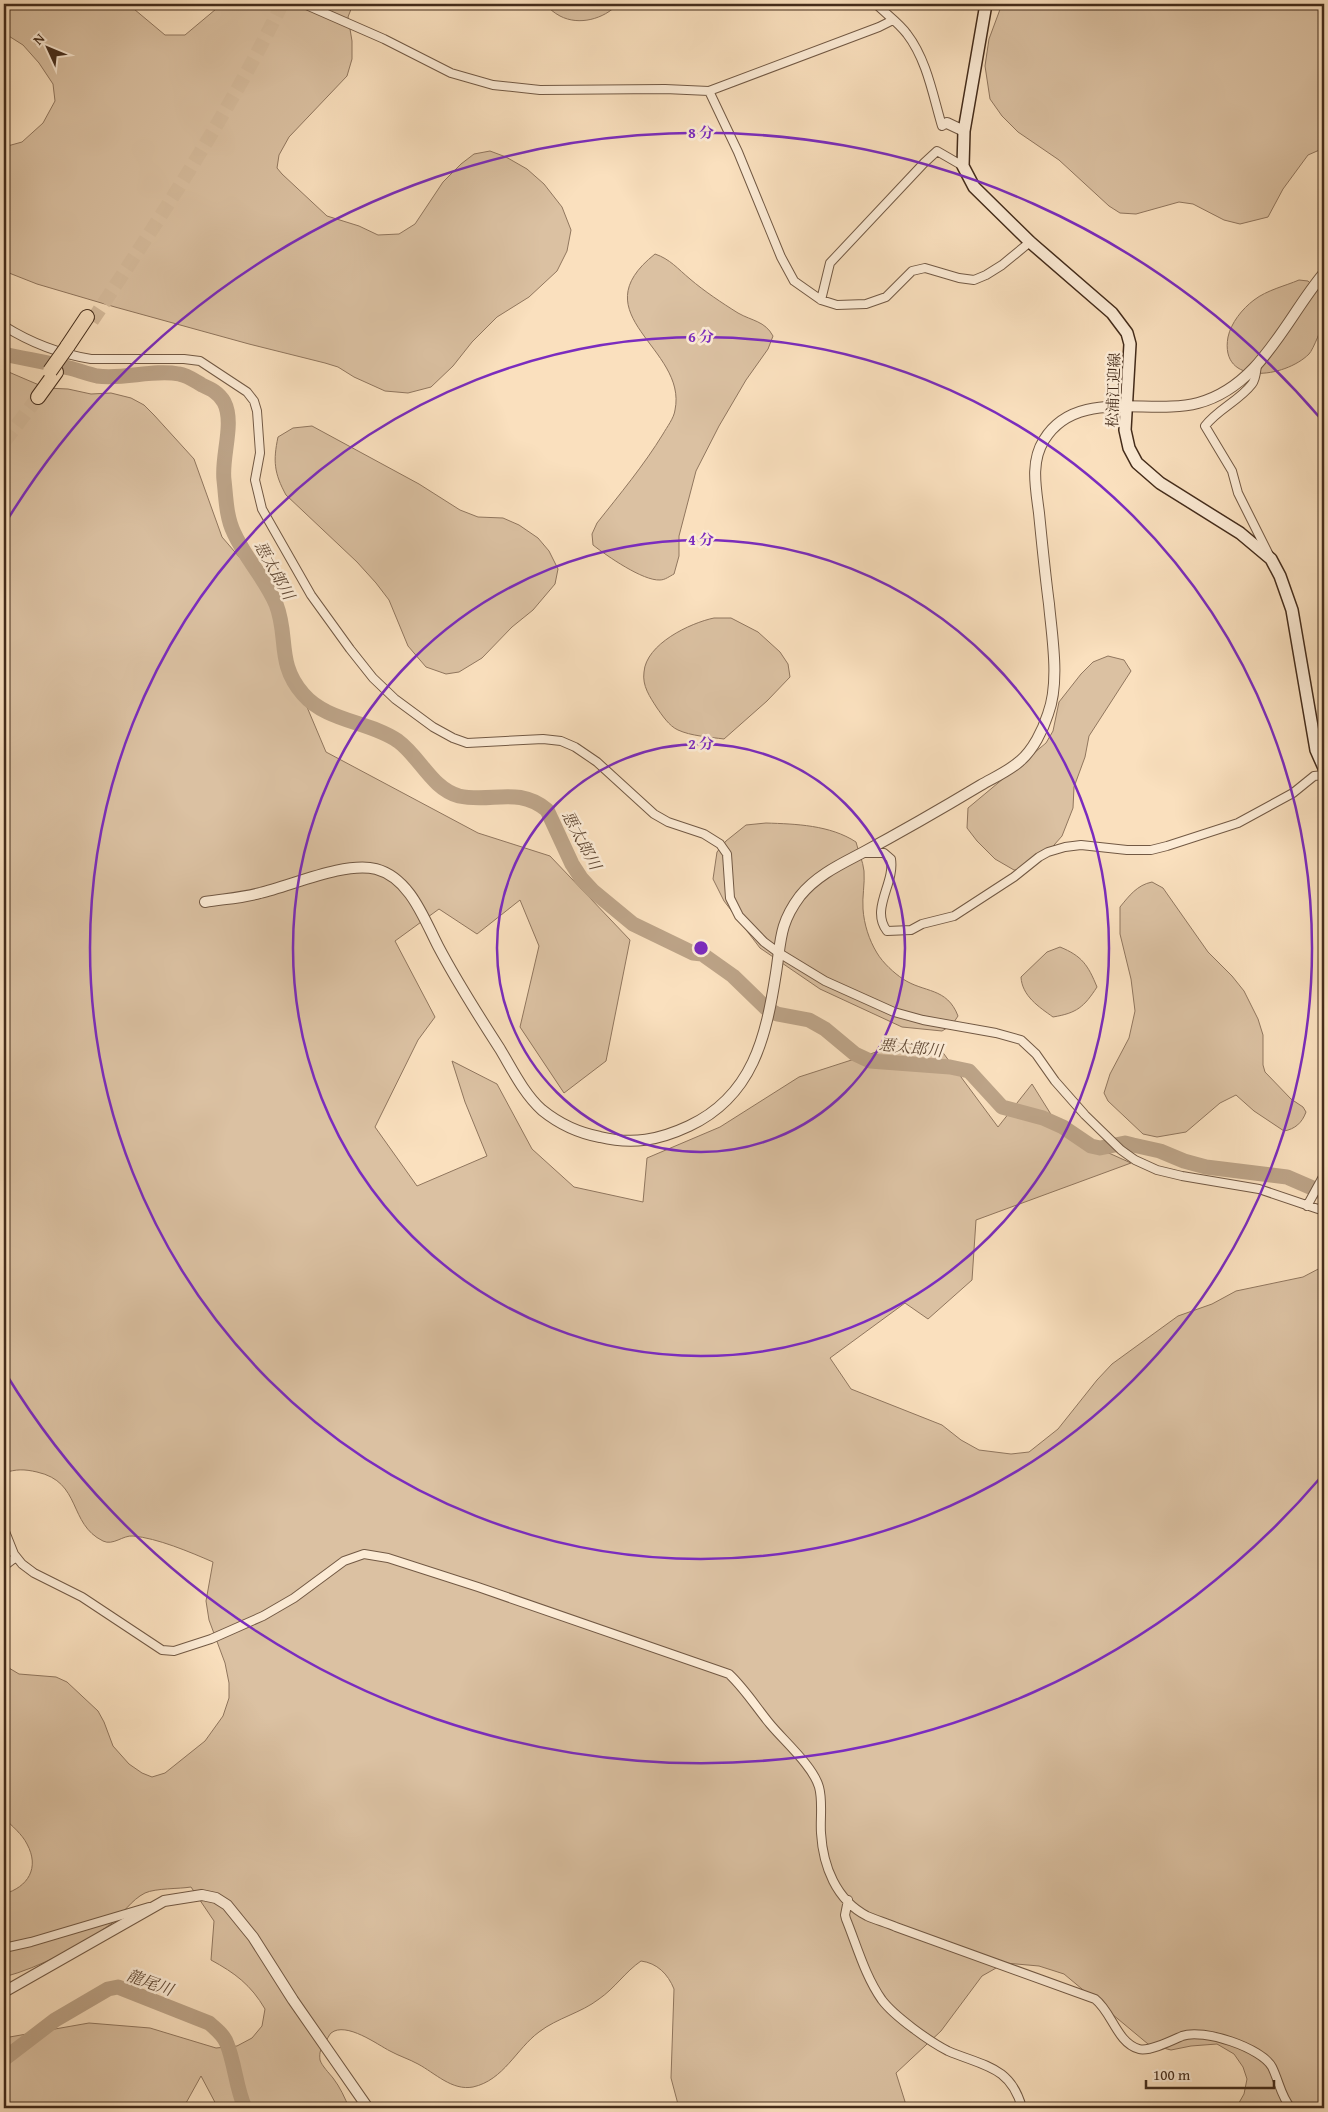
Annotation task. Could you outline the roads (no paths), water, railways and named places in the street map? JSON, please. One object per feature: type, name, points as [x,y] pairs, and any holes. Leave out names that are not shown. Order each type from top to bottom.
[{"type":"highway","points":[[36,395],[90,319]]},
{"type":"main road","points":[[963,166],[964,132],[986,4]]},
{"type":"main road","name":"松浦江迎線","points":[[963,166],[974,187],[1030,242],[1112,313],[1127,333],[1130,344],[1125,430],[1129,448],[1137,463],[1160,483],[1240,532],[1271,559],[1280,576],[1292,610],[1316,750],[1324,768]]},
{"type":"street","points":[[304,4],[384,39],[451,72],[493,86],[572,91],[665,89],[709,91],[893,20]]},
{"type":"street","points":[[876,4],[913,42],[929,83],[942,126],[948,123],[964,132]]},
{"type":"street","points":[[709,91],[735,144],[782,257],[794,281],[822,300],[837,305],[866,304],[886,297],[912,271],[925,268],[958,278],[974,280],[986,276],[1030,242]]},
{"type":"street","points":[[822,300],[830,262],[924,163],[937,151],[963,166]]},
{"type":"street","points":[[205,902],[257,894],[334,872],[376,869],[401,883],[413,900],[453,975],[523,1088],[539,1108],[558,1121],[578,1131],[620,1140],[646,1141],[670,1134],[706,1118],[721,1106],[738,1088],[754,1062],[764,1034],[779,953],[780,936],[783,927],[801,896],[814,881],[832,869],[933,814],[1021,761],[1036,739],[1050,710],[1055,662],[1034,472],[1043,442],[1049,434],[1073,414],[1098,408],[1197,403],[1224,392],[1245,377],[1274,345],[1296,310],[1324,273]]},
{"type":"street","points":[[4,326],[48,349],[76,357],[91,359],[184,359],[200,361],[247,392],[254,401],[257,411],[260,453],[255,480],[262,509],[311,595],[373,678],[394,699],[433,727],[467,743],[543,739],[561,741],[575,747],[597,762],[654,814],[668,822],[704,834],[720,844],[727,854],[730,898],[739,916],[764,942],[779,953],[826,981],[894,1012],[923,1020],[996,1033],[1021,1040],[1036,1054],[1055,1081],[1084,1115],[1121,1150],[1135,1160],[1156,1170],[1259,1189],[1324,1211]]},
{"type":"street","points":[[1258,364],[1254,382],[1237,399],[1212,417],[1205,426],[1232,471],[1238,493],[1271,559]]},
{"type":"street","points":[[860,854],[884,853],[891,859],[893,868],[880,911],[881,923],[887,931],[911,930],[922,924],[954,916],[970,907],[1048,852],[1081,845],[1127,850],[1151,850],[1168,846],[1238,823],[1286,797],[1314,776],[1324,775]]},
{"type":"street","points":[[1307,1206],[1324,1175]]},
{"type":"street","points":[[4,1529],[16,1557],[34,1574],[82,1597],[162,1650],[174,1650],[211,1639],[263,1616],[294,1598],[344,1562],[364,1554],[388,1558],[460,1581],[729,1674],[743,1687],[769,1723],[811,1772],[819,1787],[822,1843],[826,1868],[837,1889],[867,1916],[1095,1998],[1107,2010],[1119,2031],[1130,2045],[1141,2050],[1154,2048],[1185,2035],[1197,2034],[1238,2044],[1261,2055],[1272,2066],[1282,2092],[1292,2108]]},
{"type":"street","points":[[4,1566],[16,1557]]},
{"type":"street","points":[[4,1948],[31,1942],[164,1902],[202,1895],[216,1898],[227,1906],[253,1937],[292,2000],[368,2108]]},
{"type":"street","points":[[848,1900],[846,1919],[866,1970],[882,2000],[903,2021],[947,2050],[987,2065],[1003,2075],[1013,2084],[1022,2108]]},
{"type":"street","points":[[4,1992],[164,1902]]},
{"type":"waterway","name":"悪太郎川","points":[[4,354],[97,376],[179,374],[191,378],[217,394],[224,402],[227,410],[228,430],[224,471],[226,500],[231,527],[276,604],[280,616],[289,672],[303,694],[313,703],[336,716],[387,734],[398,741],[441,787],[450,792],[471,798],[515,797],[526,799],[547,810],[572,864],[581,878],[593,891],[633,924],[693,953],[702,954],[733,976],[766,1008],[777,1014],[809,1020],[825,1029],[855,1054],[870,1061],[950,1067],[969,1071],[1002,1107],[1043,1118],[1063,1127],[1091,1146],[1100,1148],[1125,1143],[1160,1151],[1184,1161],[1206,1167],[1287,1177],[1324,1193]]},
{"type":"waterway","name":"龍尾川","points":[[4,2059],[55,2020],[108,1989],[118,1987],[209,2023],[217,2030],[227,2044],[245,2108]]},
{"type":"tunnel","points":[[92,321],[168,205],[216,126],[282,4]]},
{"type":"tunnel","points":[[4,442],[38,397]]}]
